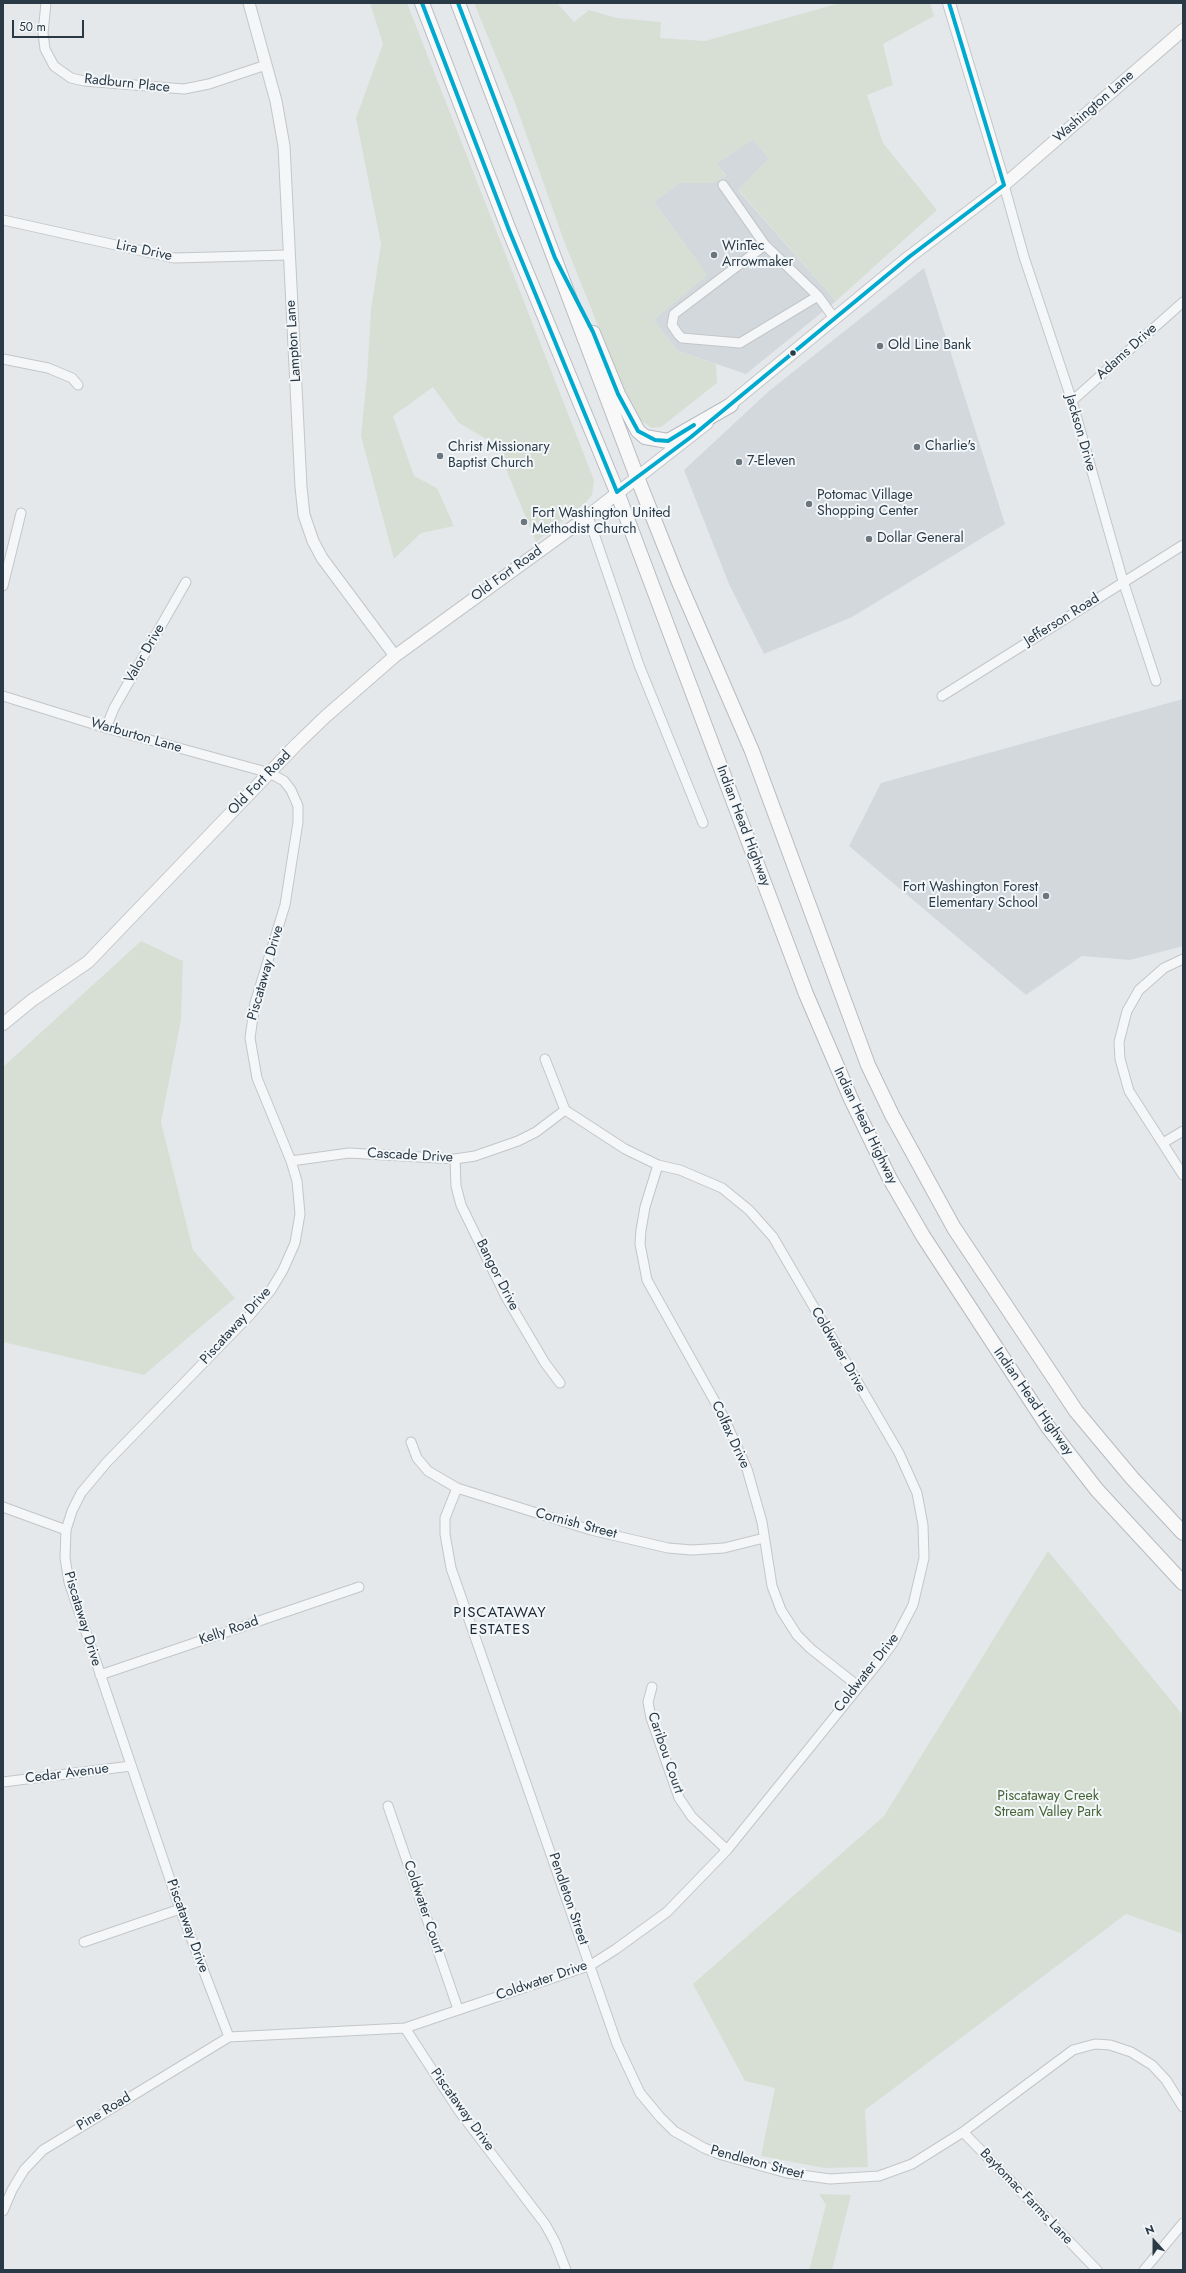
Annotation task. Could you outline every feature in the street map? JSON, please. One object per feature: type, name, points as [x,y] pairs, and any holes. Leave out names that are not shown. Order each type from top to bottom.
[{"type":"highway","name":"Indian Head Highway","points":[[422,3],[509,230],[617,492],[806,994],[832,1058],[890,1179],[959,1294],[1062,1447],[1136,1534],[1183,1583]]},
{"type":"highway","name":"Indian Head Highway","points":[[458,3],[637,477],[678,580],[752,751],[868,1065],[895,1121],[954,1228],[1076,1411],[1132,1478],[1183,1533]]},
{"type":"highway","points":[[555,258],[593,332],[618,394],[638,431],[655,440],[668,441],[730,405]]},
{"type":"main road","points":[[949,3],[1004,185]]},
{"type":"main road","name":"Washington Lane","points":[[1004,185],[1183,30]]},
{"type":"main road","name":"Old Fort Road","points":[[3,1024],[88,962],[325,717],[395,656],[588,516],[730,405],[908,257],[1004,185]]},
{"type":"street","name":"Radburn Place","points":[[46,3],[43,33],[45,49],[54,66],[71,78],[84,81],[184,89],[208,84],[266,65]]},
{"type":"street","name":"Lampton Lane","points":[[249,3],[276,101],[284,146],[288,256],[301,487],[306,521],[322,558],[395,656]]},
{"type":"street","points":[[723,184],[764,245],[818,296],[834,318]]},
{"type":"street","name":"Jackson Drive","points":[[1004,185],[1024,257],[1072,402],[1123,581],[1156,681]]},
{"type":"street","name":"Lira Drive","points":[[3,220],[174,258],[288,256]]},
{"type":"street","points":[[764,245],[674,314],[672,325],[682,338],[740,343],[818,296]]},
{"type":"street","name":"Adams Drive","points":[[1072,402],[1183,302]]},
{"type":"street","points":[[3,359],[48,368],[72,378],[78,384]]},
{"type":"street","points":[[3,586],[21,513]]},
{"type":"street","points":[[588,516],[639,665],[703,823]]},
{"type":"street","name":"Jefferson Road","points":[[942,696],[1123,581],[1183,545]]},
{"type":"street","name":"Valor Drive","points":[[106,728],[114,708],[186,582]]},
{"type":"street","name":"Warburton Lane","points":[[3,696],[106,728],[270,774]]},
{"type":"street","name":"Piscataway Drive","points":[[228,2037],[180,1909],[100,1675],[69,1582],[65,1558],[66,1530],[76,1501],[88,1484],[250,1315],[279,1277],[290,1256],[298,1229],[299,1199],[291,1161],[257,1078],[250,1038],[255,1003],[285,905],[298,822],[298,806],[291,790],[284,781],[270,774]]},
{"type":"street","points":[[1183,959],[1164,968],[1139,990],[1127,1011],[1120,1042],[1121,1066],[1129,1091],[1183,1175]]},
{"type":"street","points":[[545,1059],[565,1110]]},
{"type":"street","name":"Cascade Drive","points":[[291,1161],[349,1153],[455,1159],[490,1152],[518,1141],[536,1132],[565,1110]]},
{"type":"street","name":"Coldwater Drive","points":[[405,2028],[591,1965],[641,1932],[667,1912],[727,1850],[893,1643],[913,1605],[919,1586],[924,1558],[922,1513],[914,1487],[899,1453],[772,1238],[749,1210],[722,1188],[702,1178],[658,1165],[612,1141],[565,1110]]},
{"type":"street","points":[[1163,1143],[1183,1131]]},
{"type":"street","name":"Bangor Drive","points":[[455,1159],[456,1186],[461,1205],[506,1297],[545,1363],[560,1383]]},
{"type":"street","name":"Colfax Drive","points":[[658,1165],[653,1188],[645,1207],[641,1230],[641,1250],[647,1280],[736,1444],[747,1469],[755,1495],[772,1586],[781,1610],[788,1622],[811,1649],[858,1686]]},
{"type":"street","name":"Cornish Street","points":[[411,1442],[417,1458],[428,1471],[457,1488],[584,1528],[668,1548],[692,1550],[724,1548],[764,1538]]},
{"type":"street","name":"Pendleton Street","points":[[457,1488],[445,1518],[445,1534],[451,1568],[591,1965],[617,2044],[640,2093],[674,2131],[704,2148],[753,2165],[787,2173],[816,2178],[846,2179],[879,2176],[897,2171],[963,2132],[1067,2054],[1079,2047],[1089,2044],[1103,2044],[1119,2047],[1142,2058],[1152,2065],[1166,2080],[1183,2107]]},
{"type":"street","points":[[3,1507],[66,1530]]},
{"type":"street","name":"Kelly Road","points":[[100,1675],[359,1588]]},
{"type":"street","name":"Caribou Court","points":[[652,1687],[648,1702],[651,1718],[679,1798],[692,1817],[727,1850]]},
{"type":"street","name":"Cedar Avenue","points":[[3,1782],[131,1766]]},
{"type":"street","name":"Coldwater Court","points":[[388,1806],[458,2009]]},
{"type":"street","points":[[84,1942],[180,1909]]},
{"type":"street","points":[[228,2037],[405,2028]]},
{"type":"street","name":"Piscataway Drive","points":[[405,2028],[459,2111],[545,2224],[556,2242],[566,2270]]},
{"type":"street","name":"Pine Road","points":[[3,2211],[12,2190],[24,2170],[43,2150],[228,2037]]},
{"type":"street","name":"Baytomac Farms Lane","points":[[963,2132],[1097,2270]]},
{"type":"street","points":[[1144,2270],[1183,2222]]},
{"type":"shaded area","points":[[753,139],[769,159],[738,190],[836,301],[746,374],[678,351],[653,320],[707,275],[654,202],[679,183],[714,183],[726,175],[716,164]]},
{"type":"shaded area","name":"Potomac Village Shopping Center","points":[[924,268],[1005,524],[852,617],[764,654],[729,584],[684,470],[769,391]]},
{"type":"shaded area","name":"Fort Washington Forest Elementary School","points":[[1183,699],[1183,946],[1130,960],[1082,956],[1026,995],[849,846],[881,783]]},
{"type":"green space","points":[[370,3],[407,3],[594,480],[592,495],[585,503],[536,542],[496,445],[459,423],[433,387],[393,416],[414,476],[437,488],[454,526],[421,533],[394,559],[361,436],[367,377],[371,309],[381,244],[356,118],[383,44]]},
{"type":"green space","points":[[474,3],[557,3],[574,22],[589,10],[617,18],[661,22],[660,38],[705,41],[840,3],[930,3],[934,16],[883,44],[893,85],[867,95],[883,143],[937,210],[836,301],[738,189],[769,159],[753,139],[716,164],[726,176],[715,183],[679,183],[654,202],[707,275],[653,320],[678,351],[716,364],[717,383],[661,427],[651,428],[641,420],[621,383],[564,241],[514,100]]},
{"type":"green space","points":[[141,941],[183,961],[181,1020],[161,1122],[193,1250],[235,1298],[144,1375],[3,1342],[3,1067]]},
{"type":"green space","name":"Piscataway Creek Stream Valley Park","points":[[1048,1551],[1183,1715],[1183,1934],[1126,1914],[865,2110],[868,2167],[824,2168],[761,2156],[775,2088],[745,2081],[693,1984],[884,1816]]},
{"type":"green space","points":[[819,2194],[851,2195],[832,2270],[809,2270],[826,2205]]},
{"type":"transit line","points":[[422,3],[509,230],[617,492],[691,437],[909,257],[1004,185]]},
{"type":"transit line","points":[[458,3],[555,258],[593,332],[618,394],[638,431],[655,440],[668,441],[694,425]]},
{"type":"transit line","points":[[949,3],[1004,185]]},
{"type":"place","name":"WinTec Arrowmaker","points":[[714,255]]},
{"type":"place","name":"Old Line Bank","points":[[880,346]]},
{"type":"place","name":"Charlie's","points":[[917,447]]},
{"type":"place","name":"Christ Missionary Baptist Church","points":[[440,456]]},
{"type":"place","name":"7-Eleven","points":[[739,462]]},
{"type":"place","name":"Potomac Village Shopping Center","points":[[809,504]]},
{"type":"place","name":"Fort Washington United Methodist Church","points":[[524,522]]},
{"type":"place","name":"Dollar General","points":[[869,539]]},
{"type":"place","name":"Fort Washington Forest Elementary School","points":[[1046,896]]},
{"type":"district","name":"PISCATAWAY ESTATES","points":[[500,1622]]}]
